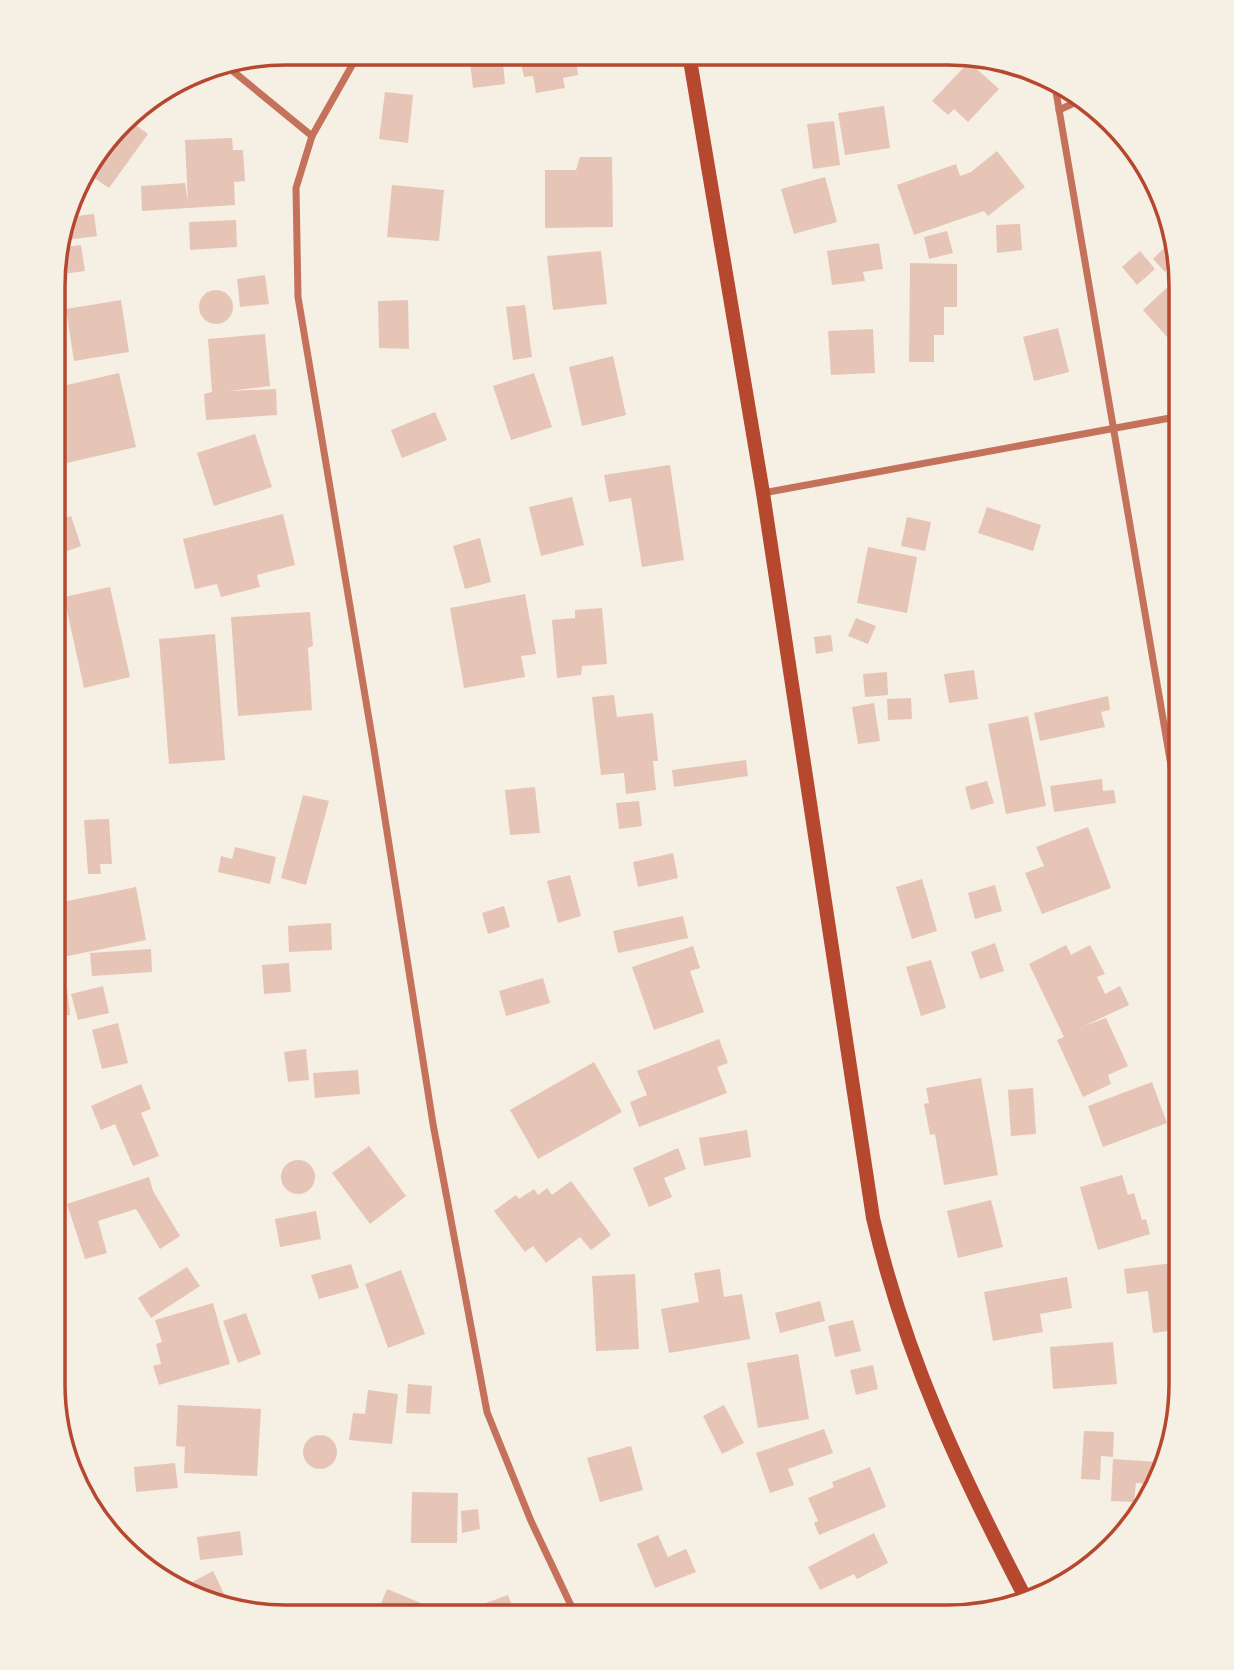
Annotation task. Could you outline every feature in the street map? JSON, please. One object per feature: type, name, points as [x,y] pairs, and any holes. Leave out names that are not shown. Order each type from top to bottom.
[{"type":"main road","points":[[691,65],[763,494],[862,1155],[883,1259],[921,1378],[970,1491],[1022,1593]]},
{"type":"street","points":[[352,65],[312,136],[296,188],[298,297],[374,749],[433,1125],[487,1412],[531,1521],[571,1605]]},
{"type":"street","points":[[233,71],[312,136]]},
{"type":"street","points":[[1056,93],[1169,753]]},
{"type":"street","points":[[1059,110],[1074,104]]},
{"type":"street","points":[[763,494],[1169,418]]},
{"type":"building","points":[[470,65],[503,65],[505,84],[473,88]]},
{"type":"building","points":[[522,65],[577,65],[578,75],[563,78],[565,88],[536,93],[533,76],[524,77]]},
{"type":"building","points":[[965,66],[974,67],[999,89],[968,122],[954,109],[948,115],[932,101]]},
{"type":"building","points":[[385,92],[413,95],[408,143],[379,139]]},
{"type":"building","points":[[884,106],[890,148],[845,155],[838,113]]},
{"type":"building","points":[[834,121],[840,165],[813,169],[807,124]]},
{"type":"building","points":[[135,125],[148,134],[109,188],[93,177],[120,140]]},
{"type":"building","points":[[232,138],[233,150],[243,150],[245,181],[234,182],[235,205],[142,211],[141,186],[185,183],[188,202],[185,140]]},
{"type":"building","points":[[997,151],[1025,187],[988,216],[984,211],[914,235],[897,185],[956,164],[960,176],[971,172]]},
{"type":"building","points":[[580,157],[612,157],[613,227],[545,228],[545,170],[576,170]]},
{"type":"building","points":[[825,177],[837,222],[794,234],[781,189]]},
{"type":"building","points":[[392,185],[444,190],[439,241],[387,237]]},
{"type":"building","points":[[94,214],[97,236],[70,240],[76,216]]},
{"type":"building","points":[[236,220],[237,247],[190,250],[189,222]]},
{"type":"building","points":[[1020,224],[1022,250],[997,253],[996,225]]},
{"type":"building","points":[[947,231],[953,253],[929,259],[924,237]]},
{"type":"building","points":[[879,243],[883,269],[863,272],[865,281],[832,285],[827,251]]},
{"type":"building","points":[[81,245],[85,271],[66,274],[69,247]]},
{"type":"building","points":[[1164,248],[1168,269],[1165,272],[1153,259]]},
{"type":"building","points":[[601,251],[607,304],[553,310],[547,256]]},
{"type":"building","points":[[1140,251],[1155,269],[1137,285],[1122,267]]},
{"type":"building","points":[[910,263],[957,264],[957,307],[944,307],[944,335],[934,335],[934,362],[909,362]]},
{"type":"building","points":[[265,275],[269,304],[240,307],[237,279]]},
{"type":"building","points":[[1169,286],[1169,339],[1143,310]]},
{"type":"building","points":[[216,290],[228,295],[233,307],[228,319],[216,324],[204,319],[199,307],[204,295]]},
{"type":"building","points":[[121,300],[129,352],[74,361],[66,309]]},
{"type":"building","points":[[408,300],[409,349],[379,348],[378,301]]},
{"type":"building","points":[[525,305],[532,357],[513,360],[506,307]]},
{"type":"building","points":[[1058,328],[1069,372],[1034,381],[1023,337]]},
{"type":"building","points":[[873,329],[875,373],[831,375],[828,331]]},
{"type":"building","points":[[265,334],[270,386],[229,391],[276,389],[277,415],[206,420],[204,394],[212,392],[208,339]]},
{"type":"building","points":[[613,356],[626,415],[582,426],[569,367]]},
{"type":"building","points":[[119,373],[136,447],[65,463],[65,385]]},
{"type":"building","points":[[534,373],[552,427],[511,440],[493,386]]},
{"type":"building","points":[[435,412],[447,440],[402,458],[391,430]]},
{"type":"building","points":[[255,434],[272,487],[214,506],[197,453]]},
{"type":"building","points":[[670,465],[684,560],[642,567],[631,498],[609,502],[604,475]]},
{"type":"building","points":[[572,497],[584,545],[541,556],[529,507]]},
{"type":"building","points":[[987,507],[1041,525],[1033,551],[978,533]]},
{"type":"building","points":[[283,514],[295,565],[257,575],[260,587],[221,597],[217,584],[195,589],[183,539]]},
{"type":"building","points":[[71,516],[81,546],[65,552],[65,518]]},
{"type":"building","points":[[907,517],[931,522],[925,551],[901,546]]},
{"type":"building","points":[[480,538],[491,582],[465,589],[453,546]]},
{"type":"building","points":[[868,547],[917,557],[907,613],[857,603]]},
{"type":"building","points":[[110,587],[130,677],[84,688],[65,597]]},
{"type":"building","points":[[525,594],[536,654],[521,656],[525,677],[464,688],[450,608]]},
{"type":"building","points":[[602,608],[607,664],[582,666],[581,675],[557,678],[552,620],[575,618],[575,610]]},
{"type":"building","points":[[310,612],[313,646],[308,648],[312,710],[238,716],[231,617]]},
{"type":"building","points":[[856,618],[876,626],[868,644],[848,636]]},
{"type":"building","points":[[215,634],[225,760],[169,764],[159,639]]},
{"type":"building","points":[[831,635],[833,651],[816,654],[814,637]]},
{"type":"building","points":[[974,670],[978,699],[949,703],[944,674]]},
{"type":"building","points":[[887,672],[888,695],[865,697],[863,674]]},
{"type":"building","points":[[614,695],[617,717],[653,713],[658,761],[653,761],[656,790],[626,794],[624,773],[601,775],[592,697]]},
{"type":"building","points":[[1108,696],[1110,710],[1101,712],[1105,727],[1040,741],[1034,713]]},
{"type":"building","points":[[911,698],[912,719],[888,720],[887,699]]},
{"type":"building","points":[[874,703],[880,741],[858,744],[852,707]]},
{"type":"building","points":[[1028,716],[1046,806],[1006,814],[988,724]]},
{"type":"building","points":[[746,760],[748,776],[674,787],[672,770]]},
{"type":"building","points":[[1102,779],[1103,791],[1114,790],[1116,803],[1054,812],[1050,786]]},
{"type":"building","points":[[987,781],[994,803],[971,810],[965,787]]},
{"type":"building","points":[[535,787],[540,833],[510,835],[505,790]]},
{"type":"building","points":[[303,795],[329,801],[306,885],[281,878]]},
{"type":"building","points":[[639,801],[642,826],[619,829],[616,803]]},
{"type":"building","points":[[109,819],[112,864],[100,864],[101,874],[88,874],[84,820]]},
{"type":"building","points":[[1088,827],[1111,888],[1042,914],[1025,873],[1044,866],[1036,847]]},
{"type":"building","points":[[235,847],[276,857],[270,884],[218,872],[221,856],[232,859]]},
{"type":"building","points":[[673,853],[678,878],[638,887],[633,862]]},
{"type":"building","points":[[570,875],[581,916],[558,923],[547,881]]},
{"type":"building","points":[[922,879],[937,931],[912,939],[896,887]]},
{"type":"building","points":[[995,885],[1002,911],[975,919],[968,893]]},
{"type":"building","points":[[136,887],[146,940],[65,957],[65,902]]},
{"type":"building","points":[[504,906],[510,927],[488,934],[482,913]]},
{"type":"building","points":[[683,916],[688,938],[618,953],[613,931]]},
{"type":"building","points":[[331,923],[332,950],[289,952],[288,926]]},
{"type":"building","points":[[995,943],[1004,971],[980,979],[971,952]]},
{"type":"building","points":[[1066,945],[1071,955],[1090,945],[1105,974],[1097,977],[1105,994],[1120,986],[1129,1005],[1084,1026],[1106,1018],[1128,1066],[1108,1075],[1111,1084],[1083,1097],[1057,1040],[1064,1037],[1029,964]]},
{"type":"building","points":[[693,946],[700,968],[690,971],[704,1012],[654,1030],[632,967]]},
{"type":"building","points":[[151,949],[152,972],[92,976],[90,953]]},
{"type":"building","points":[[931,960],[946,1008],[921,1016],[906,967]]},
{"type":"building","points":[[289,963],[291,992],[264,994],[262,965]]},
{"type":"building","points":[[543,978],[550,1003],[506,1016],[499,991]]},
{"type":"building","points":[[103,986],[109,1013],[78,1020],[71,994]]},
{"type":"building","points":[[65,988],[70,1015],[65,1016]]},
{"type":"building","points":[[118,1023],[128,1063],[102,1069],[92,1030]]},
{"type":"building","points":[[719,1039],[728,1063],[717,1067],[727,1093],[639,1127],[630,1102],[647,1095],[637,1071]]},
{"type":"building","points":[[306,1049],[309,1080],[288,1082],[284,1052]]},
{"type":"building","points":[[594,1062],[622,1112],[538,1159],[510,1110]]},
{"type":"building","points":[[358,1070],[360,1094],[315,1098],[313,1073]]},
{"type":"building","points":[[981,1078],[998,1175],[944,1185],[935,1134],[930,1135],[924,1104],[929,1103],[926,1088]]},
{"type":"building","points":[[1152,1082],[1167,1123],[1103,1147],[1088,1106]]},
{"type":"building","points":[[141,1084],[151,1109],[141,1113],[159,1156],[133,1166],[115,1124],[101,1130],[91,1106]]},
{"type":"building","points":[[1033,1088],[1036,1134],[1011,1136],[1008,1090]]},
{"type":"building","points":[[747,1130],[751,1157],[704,1166],[699,1138]]},
{"type":"building","points":[[369,1146],[406,1196],[370,1224],[332,1173]]},
{"type":"building","points":[[678,1148],[686,1169],[664,1178],[672,1197],[649,1207],[633,1168]]},
{"type":"building","points":[[298,1160],[310,1165],[315,1177],[310,1189],[298,1194],[286,1189],[281,1177],[286,1165]]},
{"type":"building","points":[[1122,1175],[1128,1195],[1134,1193],[1142,1220],[1146,1219],[1150,1234],[1098,1250],[1080,1187]]},
{"type":"building","points":[[149,1177],[153,1191],[180,1236],[160,1249],[136,1209],[98,1221],[107,1253],[85,1259],[67,1204]]},
{"type":"building","points":[[571,1181],[611,1235],[591,1250],[580,1237],[546,1263],[533,1246],[525,1252],[494,1211],[516,1195],[519,1199],[534,1189],[538,1195],[547,1188],[552,1195]]},
{"type":"building","points":[[991,1200],[1003,1247],[958,1258],[947,1211]]},
{"type":"building","points":[[316,1211],[321,1239],[280,1247],[275,1219]]},
{"type":"building","points":[[1169,1263],[1169,1331],[1153,1333],[1148,1291],[1127,1294],[1124,1269]]},
{"type":"building","points":[[351,1264],[359,1288],[319,1299],[311,1275]]},
{"type":"building","points":[[187,1267],[200,1286],[151,1318],[138,1298]]},
{"type":"building","points":[[720,1269],[724,1297],[742,1294],[750,1339],[669,1353],[661,1309],[699,1302],[694,1273]]},
{"type":"building","points":[[401,1270],[425,1334],[388,1348],[365,1284]]},
{"type":"building","points":[[635,1274],[639,1349],[596,1351],[592,1276]]},
{"type":"building","points":[[1067,1277],[1072,1308],[1040,1314],[1043,1332],[993,1341],[984,1292]]},
{"type":"building","points":[[820,1301],[825,1321],[780,1333],[775,1313]]},
{"type":"building","points":[[213,1303],[230,1364],[159,1385],[153,1366],[161,1364],[156,1344],[162,1342],[155,1320]]},
{"type":"building","points":[[246,1313],[261,1354],[238,1363],[223,1321]]},
{"type":"building","points":[[853,1320],[861,1351],[835,1357],[828,1326]]},
{"type":"building","points":[[1113,1342],[1117,1384],[1053,1389],[1050,1347]]},
{"type":"building","points":[[798,1354],[809,1419],[758,1428],[747,1363]]},
{"type":"building","points":[[873,1365],[878,1389],[856,1395],[850,1370]]},
{"type":"building","points":[[408,1384],[432,1386],[430,1414],[406,1413]]},
{"type":"building","points":[[368,1390],[398,1394],[392,1444],[349,1440],[353,1413],[365,1414]]},
{"type":"building","points":[[178,1405],[261,1409],[257,1476],[184,1473],[185,1447],[176,1446]]},
{"type":"building","points":[[724,1405],[744,1443],[722,1454],[703,1416]]},
{"type":"building","points":[[824,1429],[833,1453],[788,1469],[794,1485],[770,1493],[756,1453]]},
{"type":"building","points":[[1084,1431],[1114,1432],[1113,1457],[1101,1456],[1100,1480],[1081,1479]]},
{"type":"building","points":[[320,1435],[332,1440],[337,1452],[332,1464],[320,1469],[308,1464],[303,1452],[308,1440]]},
{"type":"building","points":[[631,1446],[643,1490],[600,1502],[587,1458]]},
{"type":"building","points":[[1113,1459],[1155,1462],[1145,1484],[1136,1483],[1134,1502],[1111,1501]]},
{"type":"building","points":[[175,1463],[178,1488],[136,1492],[134,1467]]},
{"type":"building","points":[[870,1467],[886,1507],[819,1535],[814,1523],[818,1521],[808,1498],[834,1487],[832,1482]]},
{"type":"building","points":[[412,1492],[458,1493],[457,1543],[411,1543]]},
{"type":"building","points":[[478,1509],[480,1529],[462,1533],[461,1511]]},
{"type":"building","points":[[240,1531],[243,1555],[200,1560],[197,1537]]},
{"type":"building","points":[[874,1533],[888,1563],[857,1579],[854,1574],[820,1590],[808,1567]]},
{"type":"building","points":[[658,1535],[668,1557],[686,1549],[696,1572],[655,1588],[637,1544]]},
{"type":"building","points":[[213,1571],[226,1597],[201,1588],[190,1583]]},
{"type":"building","points":[[387,1589],[426,1605],[380,1605]]},
{"type":"building","points":[[508,1595],[512,1605],[481,1605]]}]
